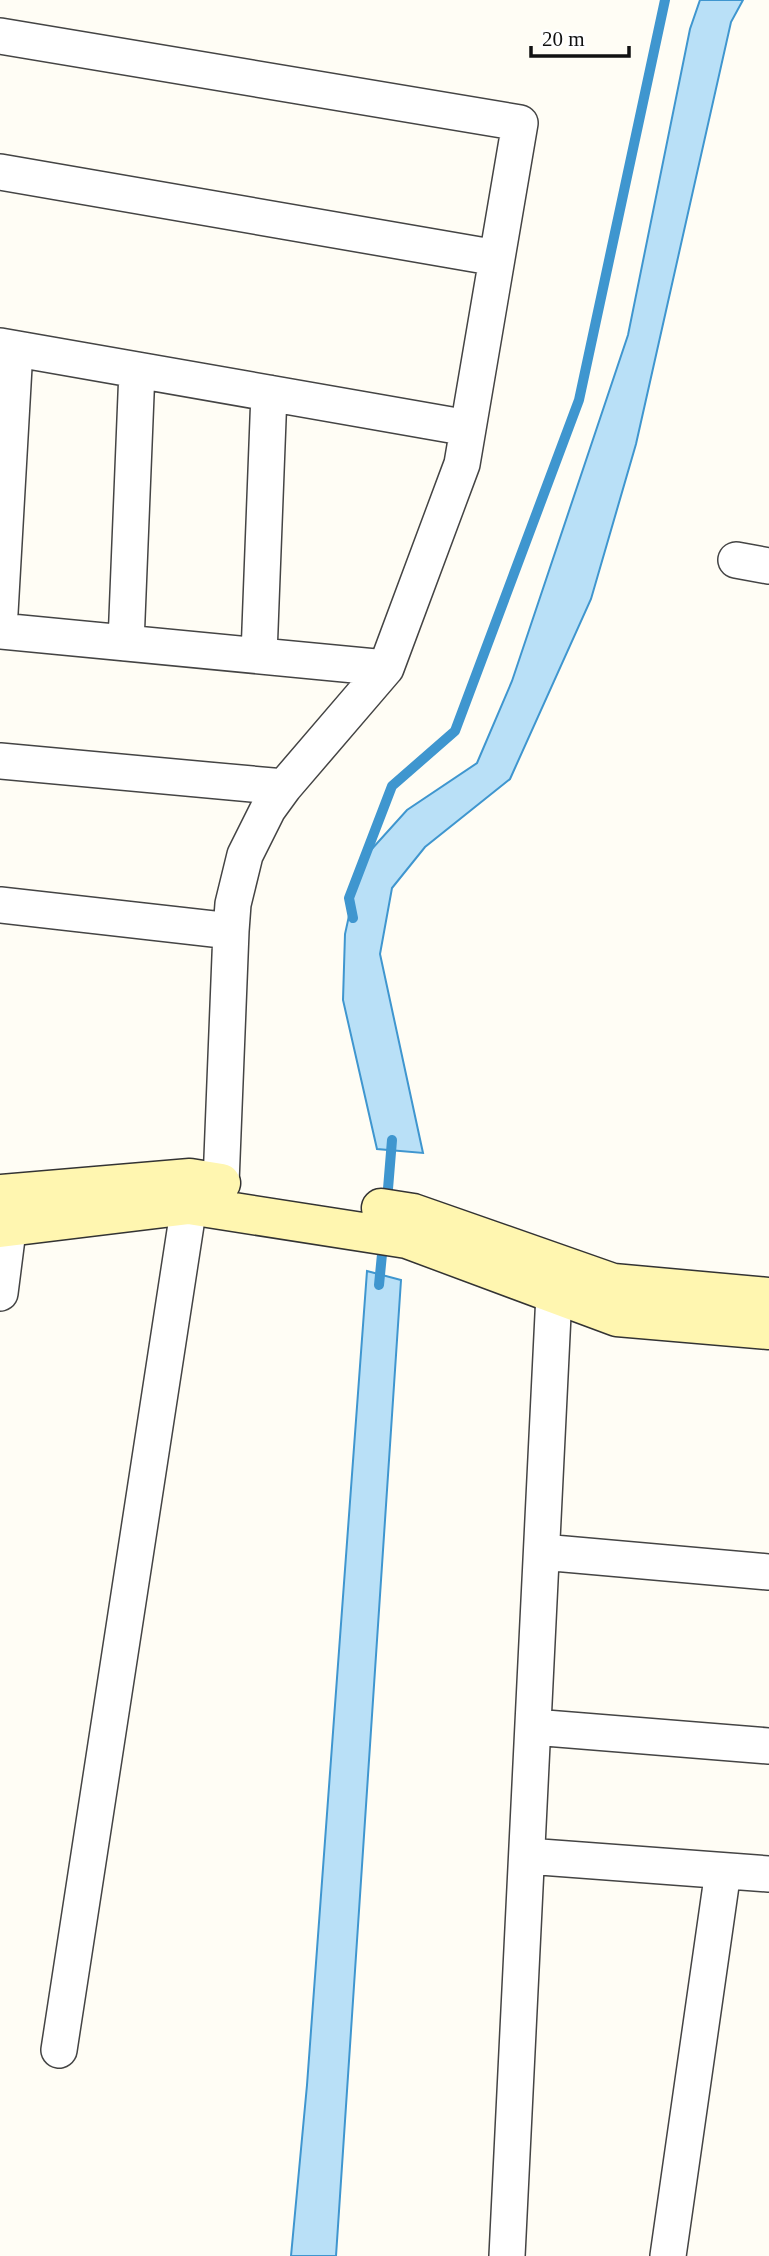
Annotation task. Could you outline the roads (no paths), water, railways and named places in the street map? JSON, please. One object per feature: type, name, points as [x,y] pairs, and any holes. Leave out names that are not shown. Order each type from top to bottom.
[{"type":"street","points":[[0,36],[520,123],[462,464],[386,667],[284,788],[255,831],[245,855],[233,904],[231,931],[221,1183]]},
{"type":"street","points":[[0,172],[497,258]]},
{"type":"street","points":[[0,613],[8,348],[468,428]]},
{"type":"street","points":[[126,643],[137,370]]},
{"type":"street","points":[[260,655],[269,393]]},
{"type":"street","points":[[0,631],[386,667]]},
{"type":"street","points":[[0,761],[284,788]]},
{"type":"street","points":[[0,905],[231,931]]},
{"type":"street","points":[[6,1211],[190,1178],[221,1183],[361,1218],[410,1226],[609,1298],[617,1317],[769,1330]]},
{"type":"street","points":[[6,1211],[189,1205],[361,1218]]},
{"type":"street","points":[[59,2050],[189,1205]]},
{"type":"street","points":[[0,1293],[6,1211]]},
{"type":"street","points":[[410,1226],[554,1294],[609,1298],[769,1297]]},
{"type":"street","points":[[507,2256],[554,1294]]},
{"type":"street","points":[[542,1552],[769,1572]]},
{"type":"street","points":[[533,1727],[769,1746]]},
{"type":"street","points":[[527,1856],[769,1874]]},
{"type":"street","points":[[668,2256],[723,1871]]},
{"type":"water","points":[[700,0],[743,0],[731,22],[636,444],[591,599],[510,779],[425,847],[392,888],[380,954],[423,1153],[377,1149],[343,1000],[345,934],[361,861],[407,810],[477,763],[512,681],[628,335],[690,29]]},
{"type":"water","points":[[367,1271],[401,1280],[336,2256],[291,2256],[307,2085]]},
{"type":"waterway","points":[[353,918],[349,898],[392,786],[455,731],[579,400],[665,0]]},
{"type":"waterway","points":[[387,1201],[392,1140]]},
{"type":"waterway","points":[[379,1285],[383,1244]]}]
